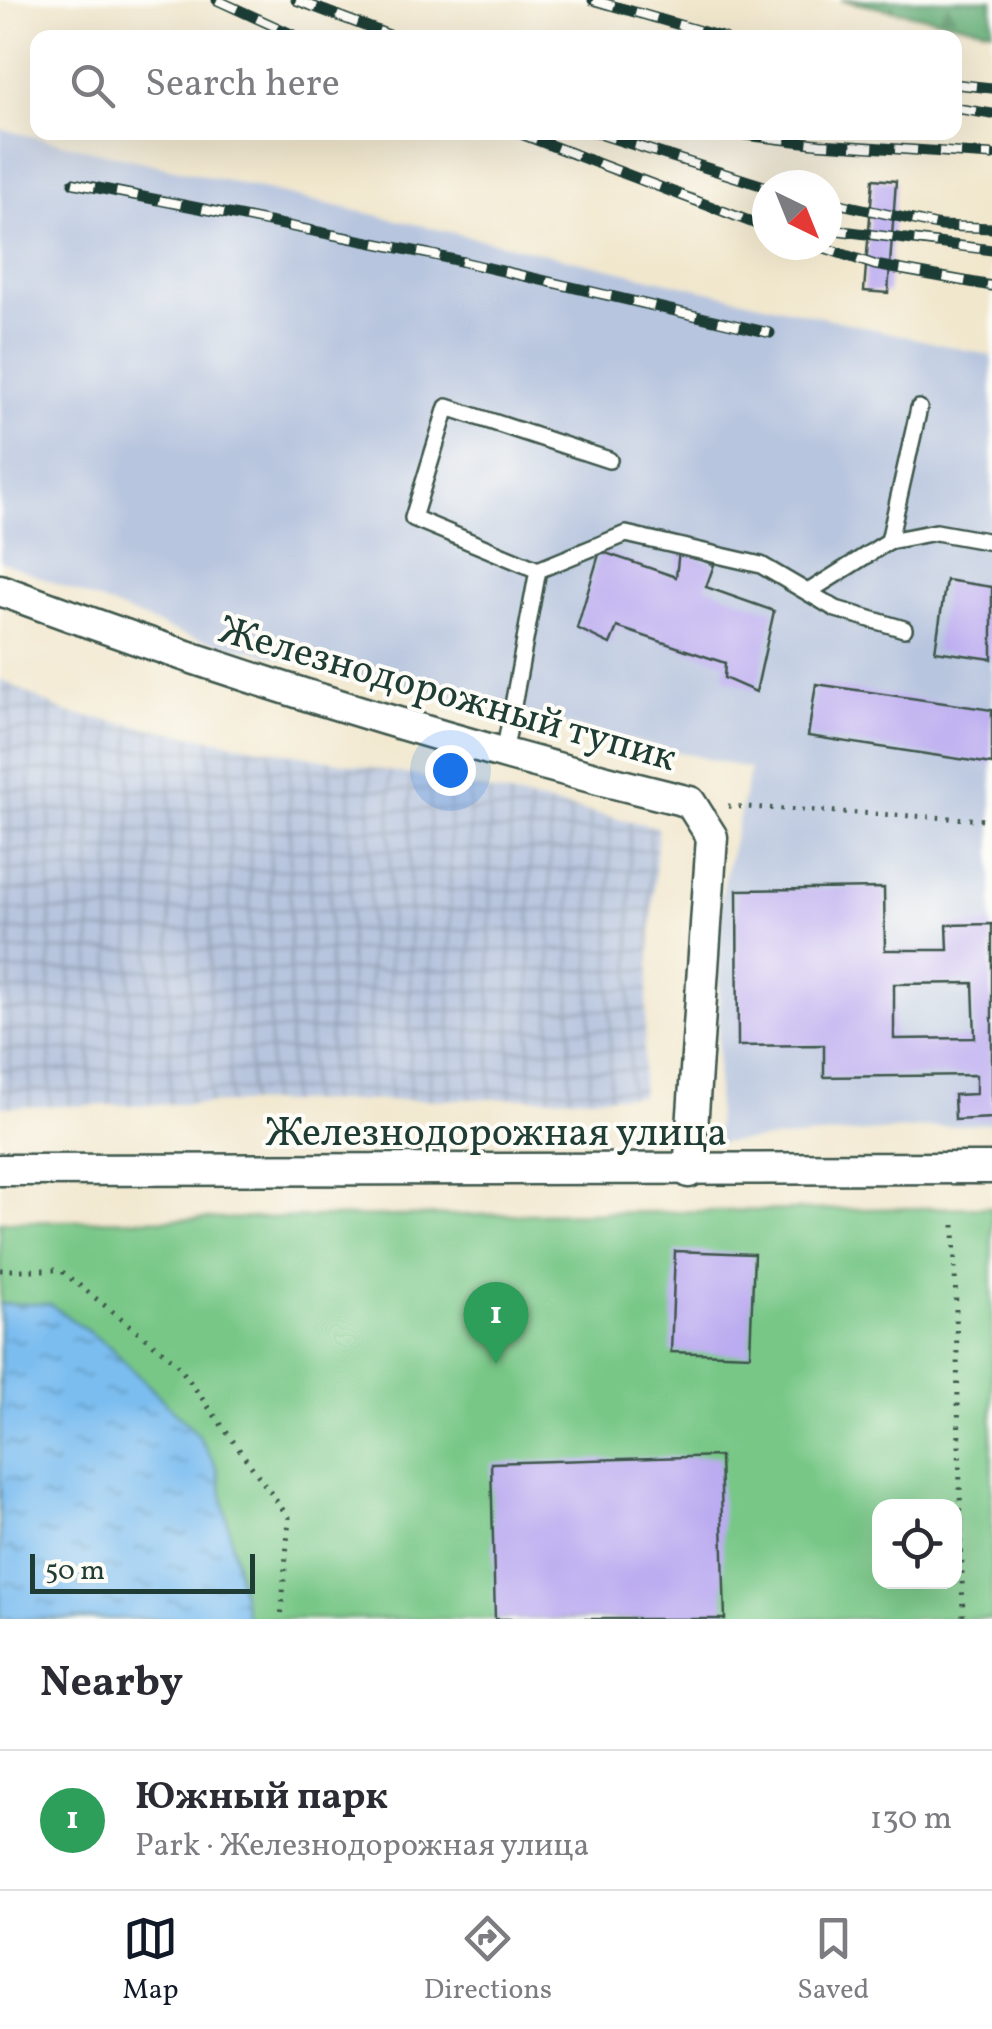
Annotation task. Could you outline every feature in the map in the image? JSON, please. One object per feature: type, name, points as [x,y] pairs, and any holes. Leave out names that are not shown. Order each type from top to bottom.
[{"type":"street","name":"Железнодорожный тупик","points":[[0,590],[178,656],[504,754],[690,802],[712,836],[689,1172]]},
{"type":"street","name":"Железнодорожная улица","points":[[0,1170],[689,1172],[992,1168]]},
{"type":"lane","points":[[608,460],[447,407],[412,518],[538,570],[626,534],[761,564],[836,609],[904,630]]},
{"type":"lane","points":[[889,541],[920,408]]},
{"type":"lane","points":[[808,592],[889,541],[936,532],[992,542]]},
{"type":"lane","points":[[504,754],[538,570]]},
{"type":"path","points":[[690,802],[986,820]]},
{"type":"path","points":[[954,1225],[963,1619]]},
{"type":"path","points":[[0,1270],[60,1270],[176,1361],[289,1518],[282,1619]]},
{"type":"shaded area","points":[[0,129],[30,136],[30,140],[48,140],[992,356],[992,1123],[716,1143],[721,896],[750,769],[184,635],[0,561]]},
{"type":"shaded area","points":[[0,679],[67,713],[444,781],[658,827],[641,1096],[0,1107]]},
{"type":"green space","points":[[841,0],[992,0],[992,30]]},
{"type":"green space","points":[[992,1207],[992,1619],[0,1619],[0,1222]]},
{"type":"water","points":[[0,1304],[50,1304],[111,1348],[198,1435],[217,1468],[247,1619],[0,1619]]},
{"type":"building","points":[[873,179],[896,181],[888,293],[864,291]]},
{"type":"building","points":[[679,550],[714,565],[706,587],[774,611],[756,692],[724,678],[725,663],[617,627],[610,644],[577,628],[600,551],[676,577]]},
{"type":"building","points":[[946,580],[992,587],[992,659],[935,651]]},
{"type":"building","points":[[816,684],[992,710],[992,764],[808,736]]},
{"type":"building","points":[[884,888],[885,950],[948,950],[947,925],[992,924],[992,1118],[955,1120],[954,1095],[976,1094],[976,1075],[824,1077],[824,1045],[738,1046],[737,890]],"holes":[[[973,983],[975,1038],[894,1039],[894,984]]]},
{"type":"building","points":[[675,1251],[754,1254],[750,1355],[671,1352]]},
{"type":"building","points":[[720,1456],[725,1619],[495,1619],[491,1463]]},
{"type":"railway","points":[[217,0],[283,30]]},
{"type":"railway","points":[[296,0],[376,30]]},
{"type":"railway","points":[[593,0],[697,30]]},
{"type":"railway","points":[[962,85],[992,88]]},
{"type":"railway","points":[[962,109],[992,114]]},
{"type":"railway","points":[[537,140],[752,222]]},
{"type":"railway","points":[[618,140],[752,182]]},
{"type":"railway","points":[[787,140],[992,155]]},
{"type":"railway","points":[[73,183],[429,254],[770,333]]},
{"type":"railway","points":[[842,204],[941,226],[992,228]]},
{"type":"railway","points":[[842,231],[992,250]]},
{"type":"railway","points":[[842,254],[875,265],[992,286]]},
{"type":"place","name":"Южный парк","points":[[496,1364]]}]
